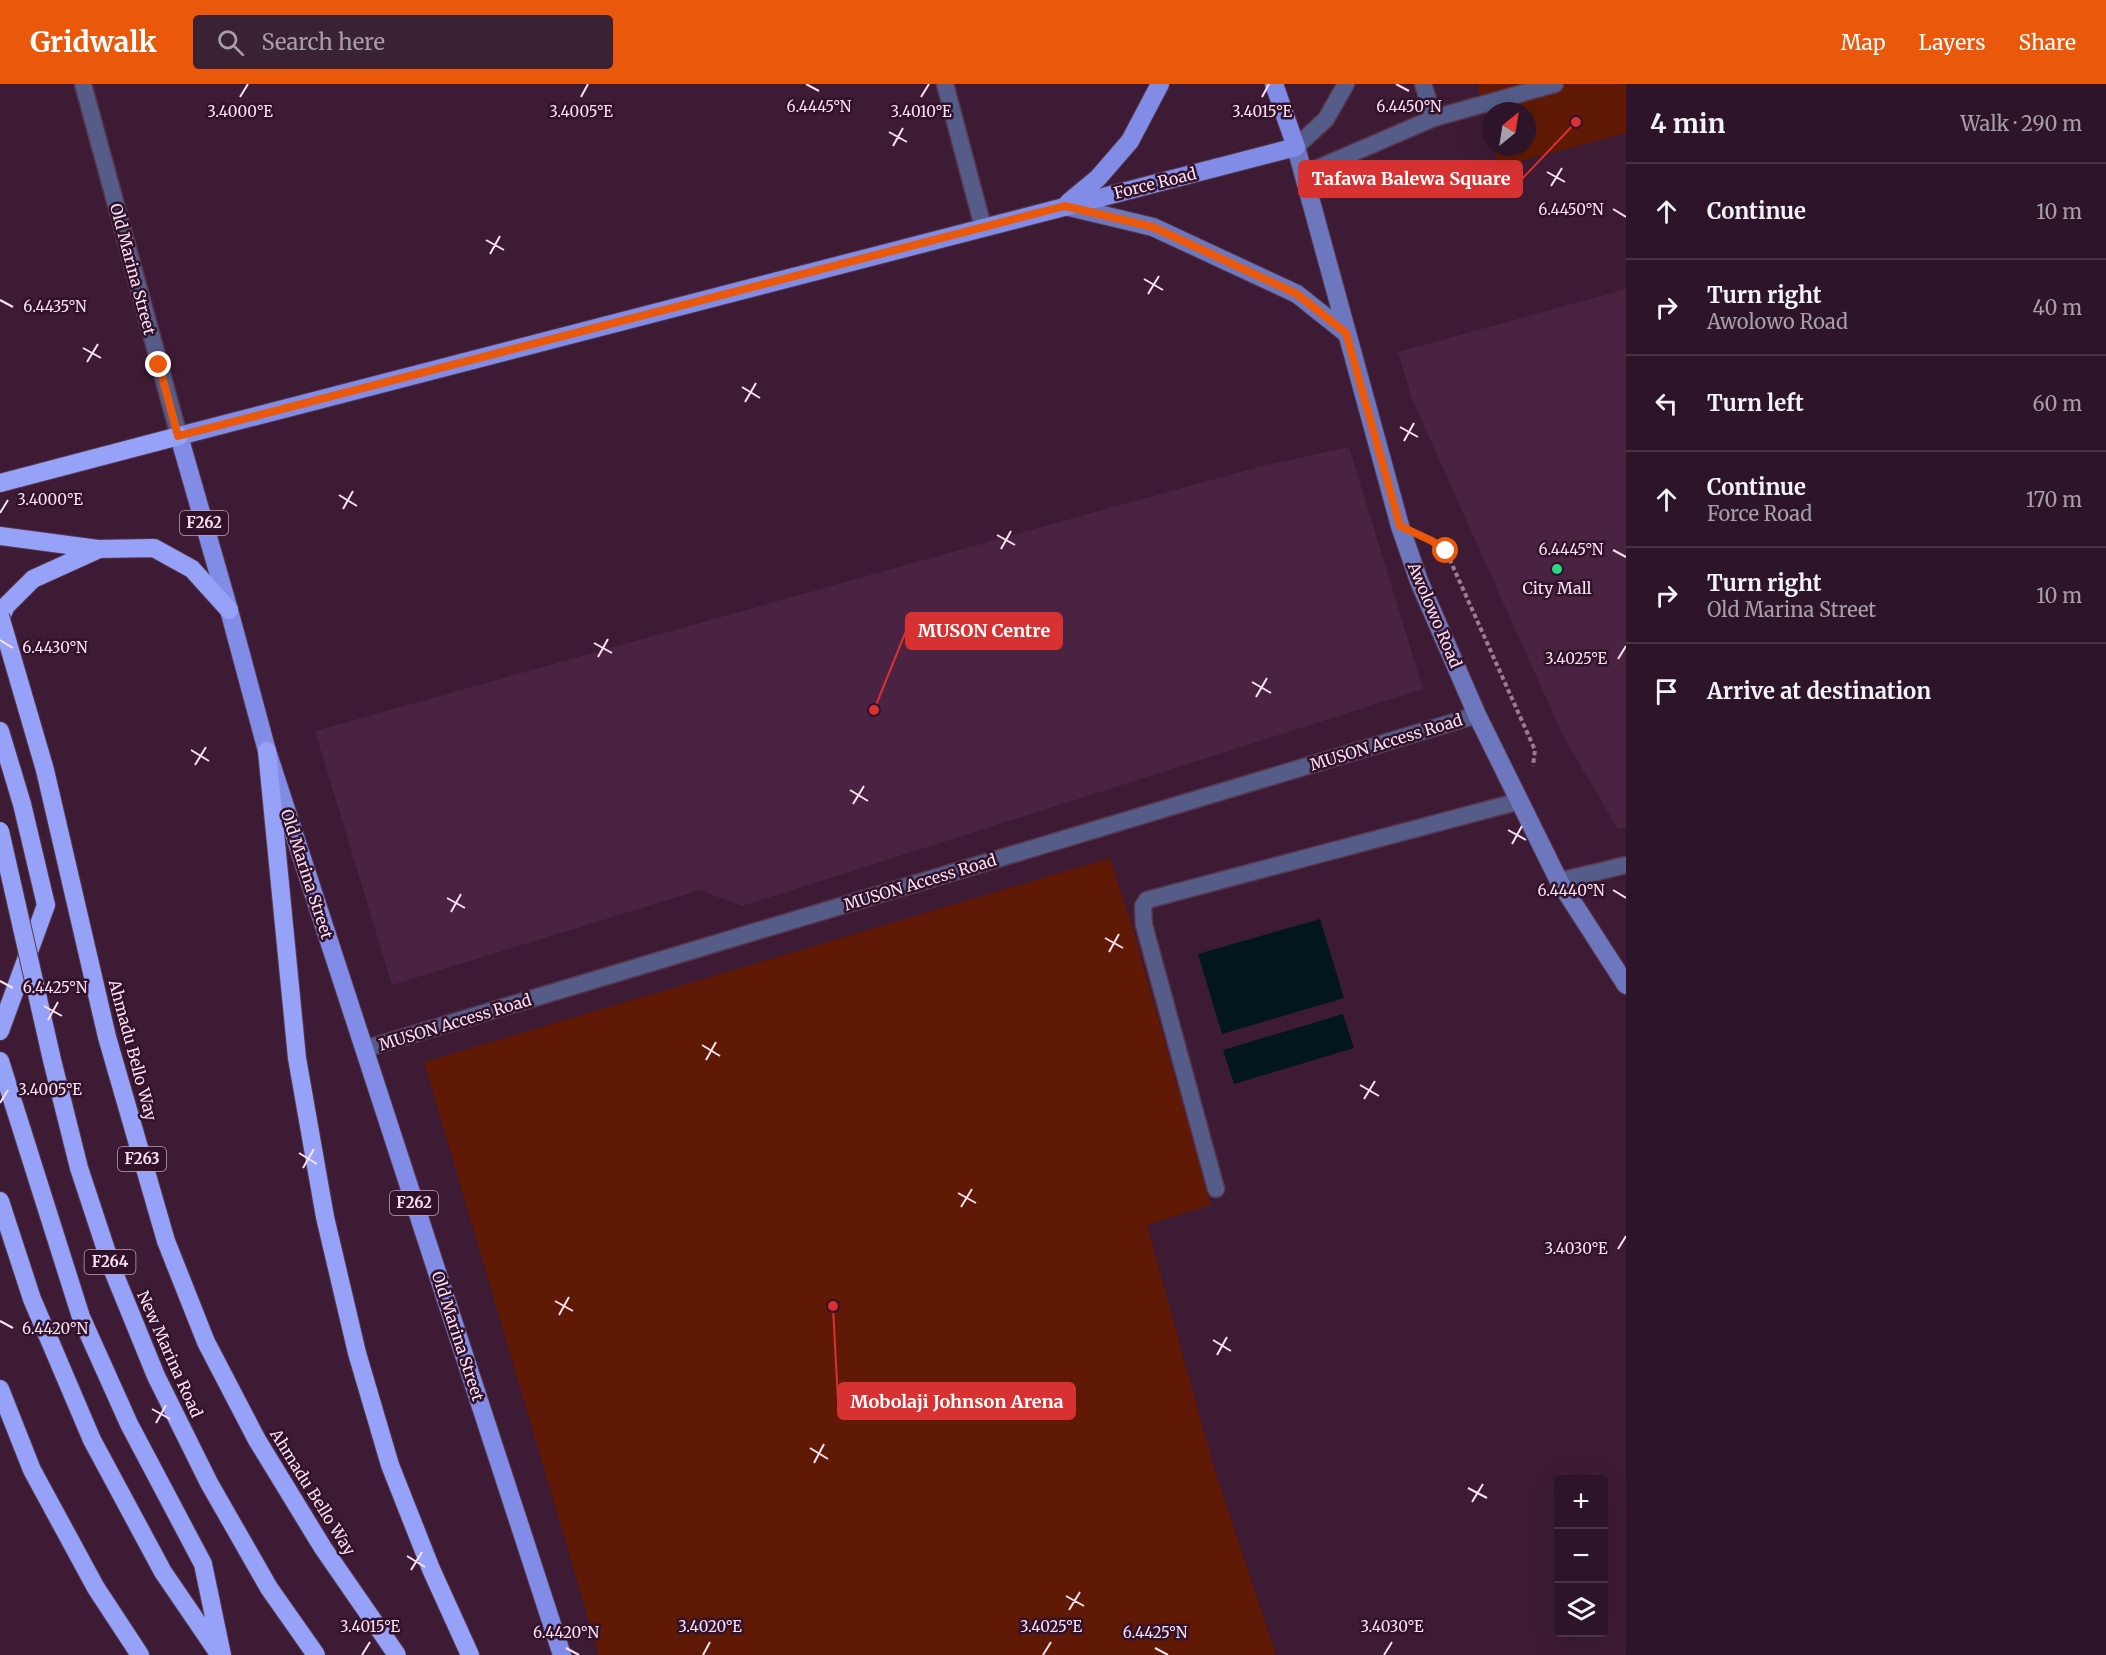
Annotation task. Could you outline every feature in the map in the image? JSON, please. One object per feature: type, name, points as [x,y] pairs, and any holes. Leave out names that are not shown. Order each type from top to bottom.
[{"type":"highway","points":[[0,483],[178,436]]},
{"type":"highway","points":[[0,536],[98,549],[154,548],[192,569],[230,610]]},
{"type":"highway","points":[[0,618],[6,606],[33,579],[98,549]]},
{"type":"highway","name":"Ahmadu Bello Way","points":[[0,618],[45,770],[107,1037],[166,1241],[206,1342],[257,1440],[323,1548],[397,1655]]},
{"type":"highway","points":[[0,731],[22,804],[46,905],[0,1030]]},
{"type":"highway","points":[[267,751],[297,1058],[326,1217],[357,1353],[390,1465],[431,1569],[470,1655]]},
{"type":"highway","name":"New Marina Road","points":[[0,831],[52,1060],[80,1168],[112,1268],[156,1376],[209,1483],[269,1588],[316,1655]]},
{"type":"highway","points":[[0,1061],[81,1317],[129,1424],[203,1564],[221,1655]]},
{"type":"highway","points":[[0,1201],[32,1299],[92,1440],[163,1572],[221,1655]]},
{"type":"highway","points":[[0,1389],[32,1470],[96,1588],[140,1655]]},
{"type":"main road","points":[[1065,206],[1098,178],[1130,141],[1160,84]]},
{"type":"main road","points":[[1274,84],[1296,147]]},
{"type":"main road","name":"Force Road","points":[[178,436],[983,226],[1296,147]]},
{"type":"main road","name":"Awolowo Road","points":[[1296,147],[1400,526],[1419,581],[1477,715],[1558,881],[1626,985]]},
{"type":"main road","points":[[1065,206],[1153,227],[1297,294],[1346,333]]},
{"type":"main road","name":"Old Marina Street","points":[[178,436],[230,610],[267,751],[562,1655]]},
{"type":"lane","name":"Old Marina Street","points":[[83,84],[178,436]]},
{"type":"lane","points":[[945,84],[983,226]]},
{"type":"lane","points":[[1296,147],[1326,119],[1346,84]]},
{"type":"lane","points":[[1423,84],[1434,118]]},
{"type":"lane","points":[[1304,174],[1434,118],[1555,84]]},
{"type":"lane","name":"MUSON Access Road","points":[[364,1049],[1477,715]]},
{"type":"lane","points":[[1216,1189],[1144,925],[1143,906],[1147,900],[1520,801]]},
{"type":"lane","points":[[1558,881],[1626,865]]},
{"type":"path","points":[[1400,526],[1432,541],[1446,551],[1535,750],[1532,773],[1520,801]]},
{"type":"shaded area","points":[[1477,84],[1626,84],[1626,133],[1499,167],[1496,156],[1536,156],[1536,102],[1482,103]]},
{"type":"shaded area","name":"City Mall","points":[[1626,289],[1626,828],[1618,829],[1564,738],[1412,399],[1398,352]]},
{"type":"shaded area","points":[[1349,447],[1423,689],[742,906],[700,890],[392,985],[315,731],[1127,503],[1266,465]]},
{"type":"shaded area","points":[[1110,858],[1133,929],[1211,1205],[1147,1225],[1214,1468],[1276,1655],[599,1655],[424,1062]]},
{"type":"water","points":[[1320,919],[1344,998],[1222,1034],[1198,954]]},
{"type":"water","points":[[1343,1014],[1354,1048],[1234,1084],[1223,1050]]},
{"type":"place","name":"Tafawa Balewa Square","points":[[1576,122]]},
{"type":"place","name":"City Mall","points":[[1557,569]]},
{"type":"place","name":"MUSON Centre","points":[[874,710]]},
{"type":"place","name":"Mobolaji Johnson Arena","points":[[833,1306]]},
{"type":"route","points":[[159,365],[178,436],[1065,206],[1153,227],[1297,294],[1346,333],[1400,526],[1432,541],[1446,551]]}]
